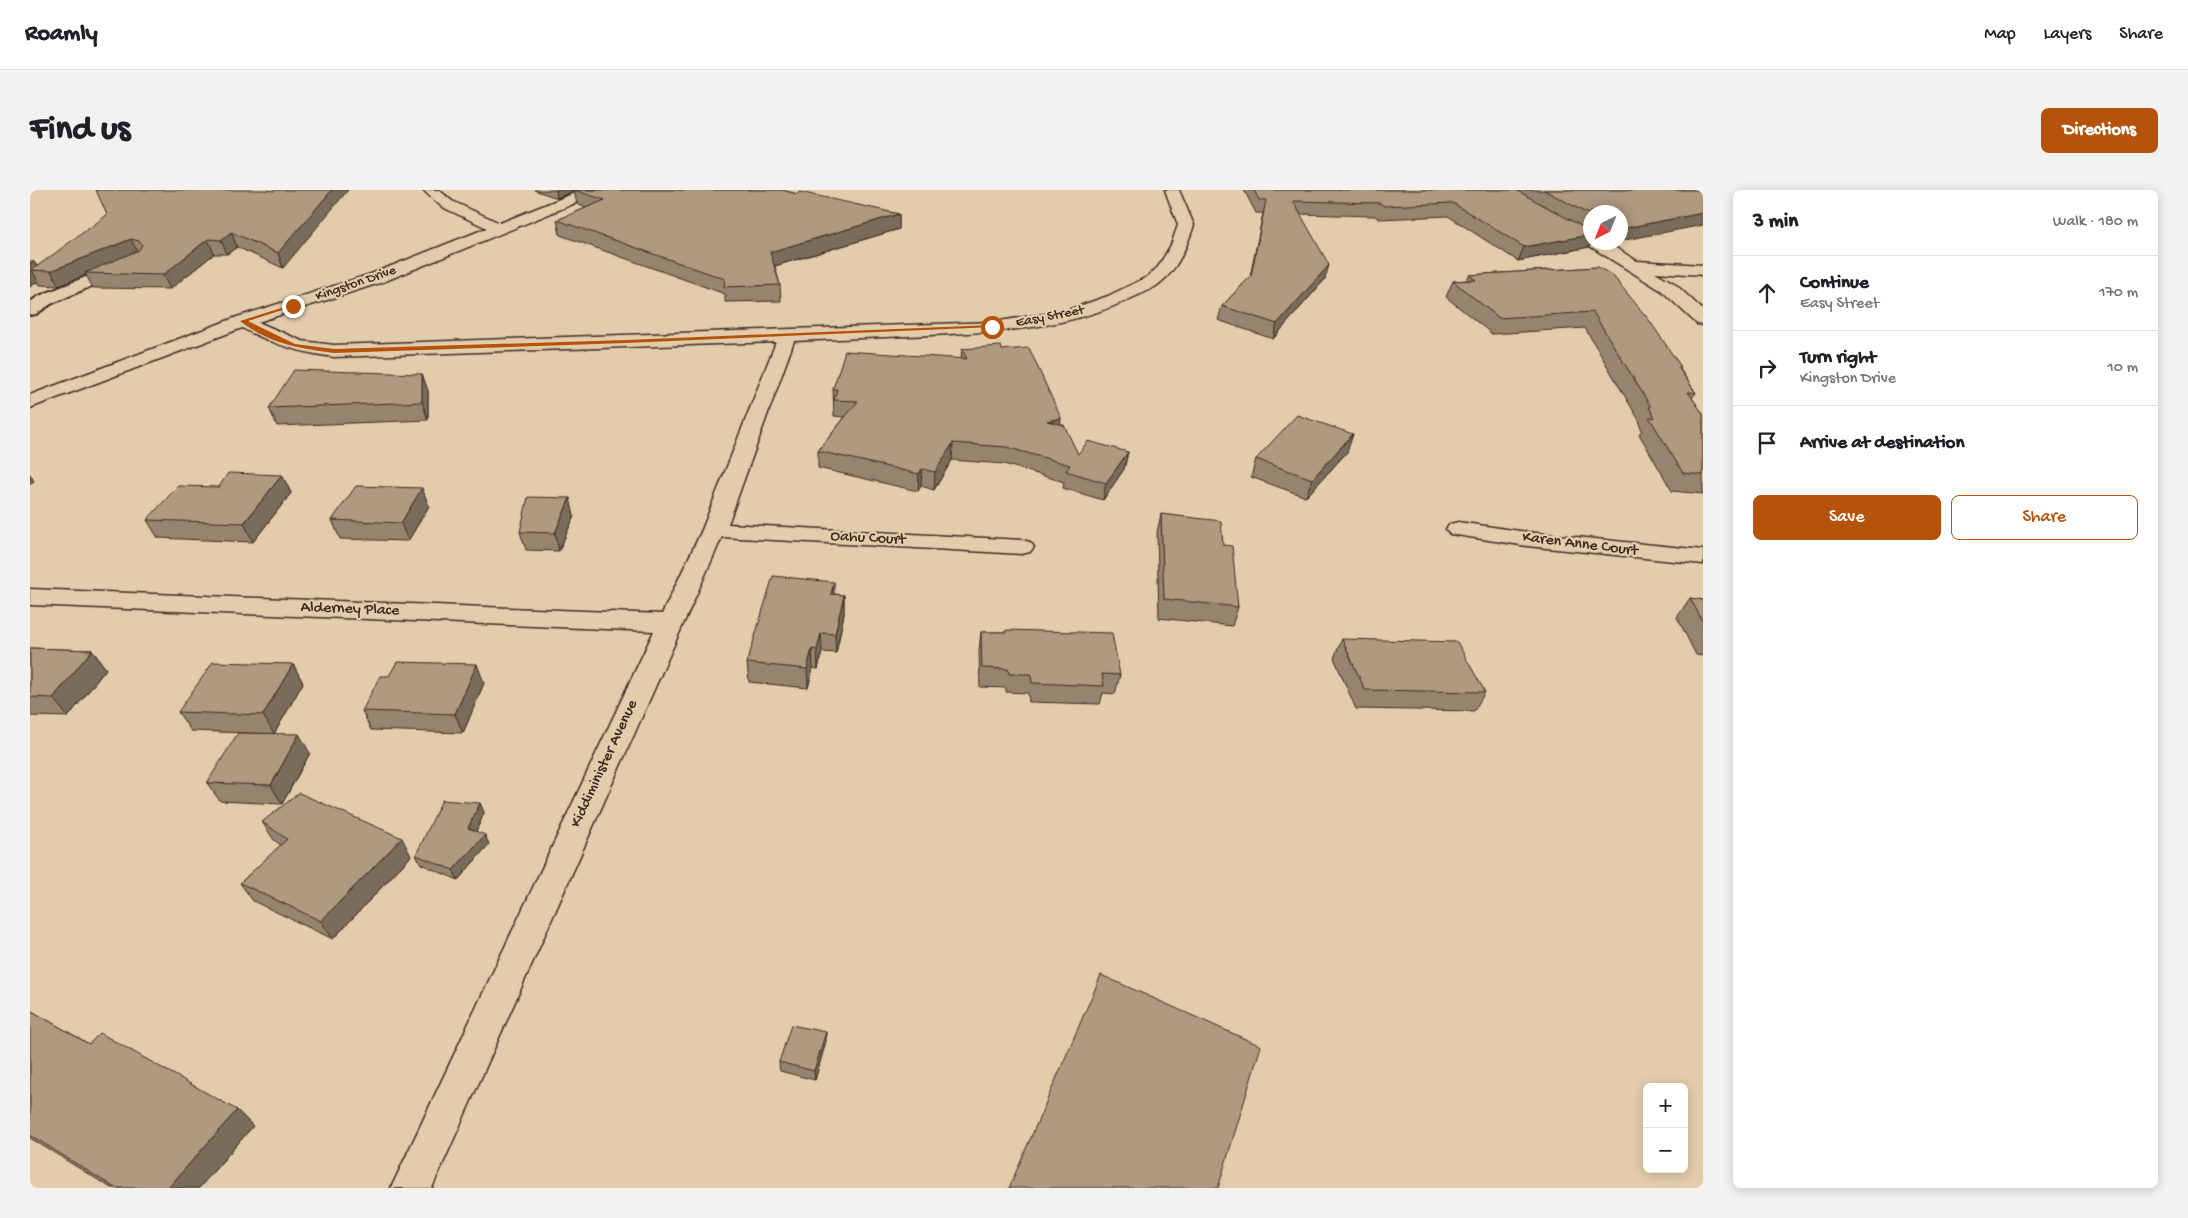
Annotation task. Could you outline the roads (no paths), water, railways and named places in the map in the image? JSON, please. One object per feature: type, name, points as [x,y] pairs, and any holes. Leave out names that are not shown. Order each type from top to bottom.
[{"type":"street","points":[[430,190],[448,204],[499,228]]},
{"type":"street","name":"Kingston Drive","points":[[30,402],[243,321],[377,278],[595,190]]},
{"type":"street","name":"Easy Street","points":[[243,321],[274,338],[294,346],[334,351],[787,336],[992,327],[1044,321],[1091,310],[1135,291],[1153,281],[1165,270],[1179,245],[1186,225],[1172,190]]},
{"type":"street","points":[[1607,250],[1668,287],[1703,320]]},
{"type":"street","points":[[1635,266],[1703,270]]},
{"type":"street","name":"Kiddiminister Avenue","points":[[411,1188],[714,530],[787,336]]},
{"type":"street","name":"Karen Anne Court","points":[[1458,529],[1527,539],[1703,558]]},
{"type":"street","name":"Oahu Court","points":[[714,530],[1022,547]]},
{"type":"street","name":"Alderney Place","points":[[30,596],[670,624]]},
{"type":"lane","points":[[30,310],[45,300],[139,260]]}]
